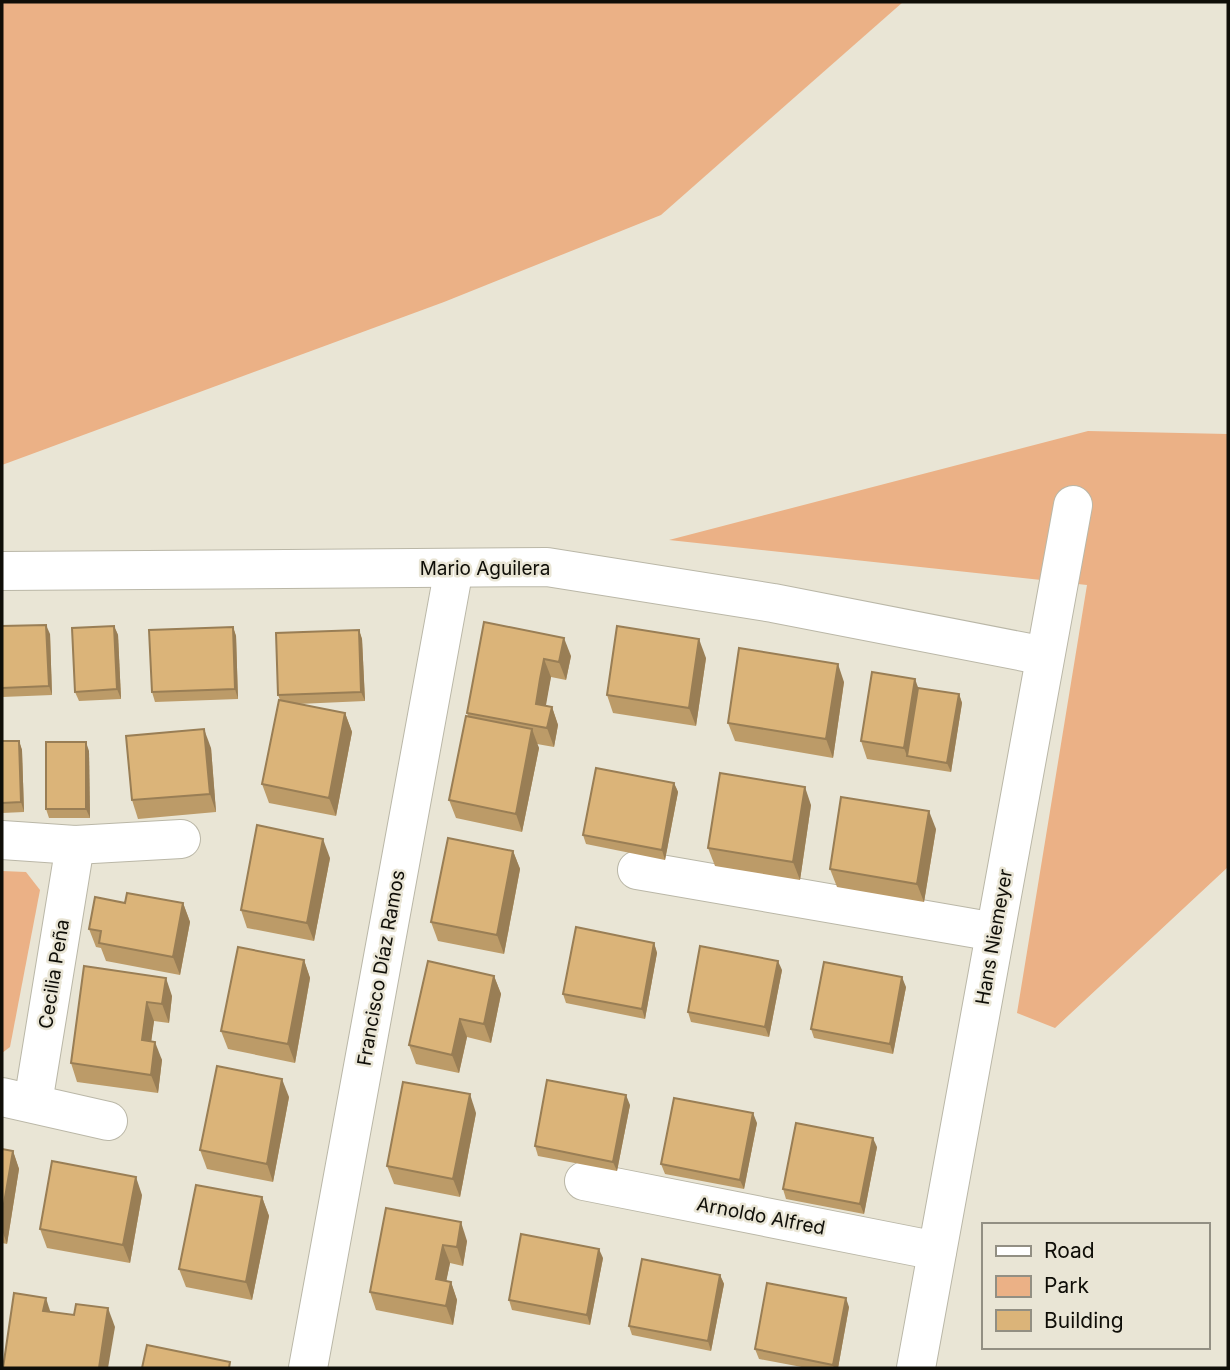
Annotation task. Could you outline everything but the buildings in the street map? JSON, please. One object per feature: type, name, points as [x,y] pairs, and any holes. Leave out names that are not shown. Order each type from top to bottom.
[{"type":"street","name":"Hans Niemeyer","points":[[916,1368],[1073,505]]},
{"type":"street","name":"Mario Aguilera","points":[[2,571],[547,567],[773,603],[1045,656]]},
{"type":"street","name":"Francisco Díaz Ramos","points":[[308,1368],[454,568]]},
{"type":"street","points":[[2,840],[75,845],[181,839]]},
{"type":"street","name":"Cecilia Peña","points":[[75,845],[17,1100],[108,1121]]},
{"type":"street","points":[[637,870],[995,932]]},
{"type":"street","name":"Arnoldo Alfred","points":[[584,1181],[937,1251]]},
{"type":"green space","points":[[2,2],[903,2],[661,215],[444,302],[2,465]]},
{"type":"green space","points":[[1088,431],[1228,434],[1228,867],[1055,1028],[1017,1013],[1087,585],[669,540]]},
{"type":"green space","points":[[2,871],[26,872],[40,890],[10,1047],[2,1053]]}]
